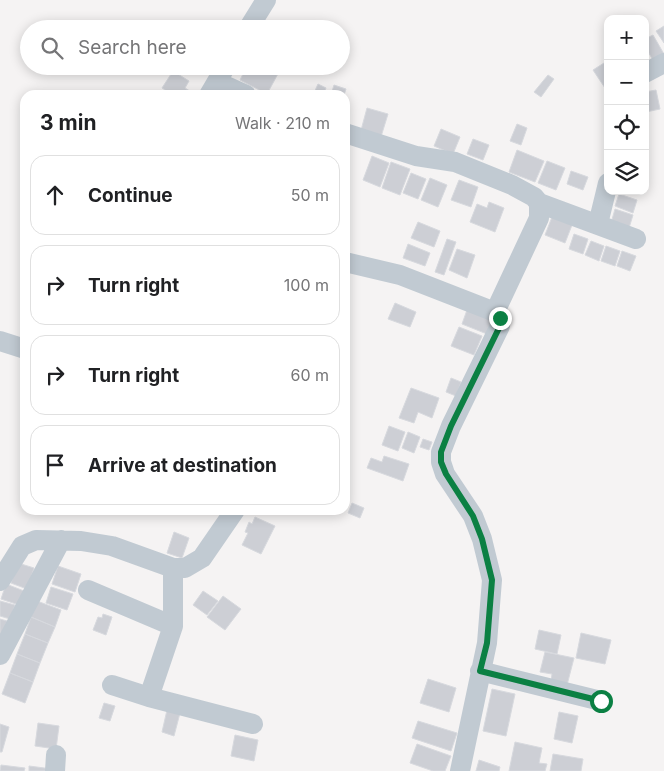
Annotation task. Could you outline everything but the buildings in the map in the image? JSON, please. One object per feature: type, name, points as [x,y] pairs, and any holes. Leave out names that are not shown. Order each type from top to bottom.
[{"type":"street","points":[[254,20],[266,0]]},
{"type":"street","points":[[649,72],[664,63]]},
{"type":"street","points":[[217,81],[236,90]]},
{"type":"street","points":[[350,135],[416,156],[455,162],[512,185],[534,197],[539,203],[636,239]]},
{"type":"street","points":[[598,224],[605,195]]},
{"type":"street","points":[[495,312],[539,218],[539,203]]},
{"type":"street","points":[[350,263],[400,275],[495,312],[500,318],[500,326],[451,426],[441,452],[441,462],[446,474],[476,524],[492,580],[487,643],[460,771]]},
{"type":"street","points":[[0,341],[20,347]]},
{"type":"street","points":[[0,581],[22,546],[36,540],[81,541],[124,549],[173,568],[185,568],[202,558],[232,515]]},
{"type":"street","points":[[0,655],[61,540]]},
{"type":"street","points":[[149,697],[173,626],[173,568]]},
{"type":"street","points":[[88,590],[173,626]]},
{"type":"street","points":[[480,671],[601,701]]},
{"type":"street","points":[[112,686],[253,724]]},
{"type":"route","points":[[500,318],[500,326],[451,426],[441,452],[441,462],[446,474],[457,494],[473,516],[482,539],[492,580],[487,643],[480,671],[601,701]]}]
